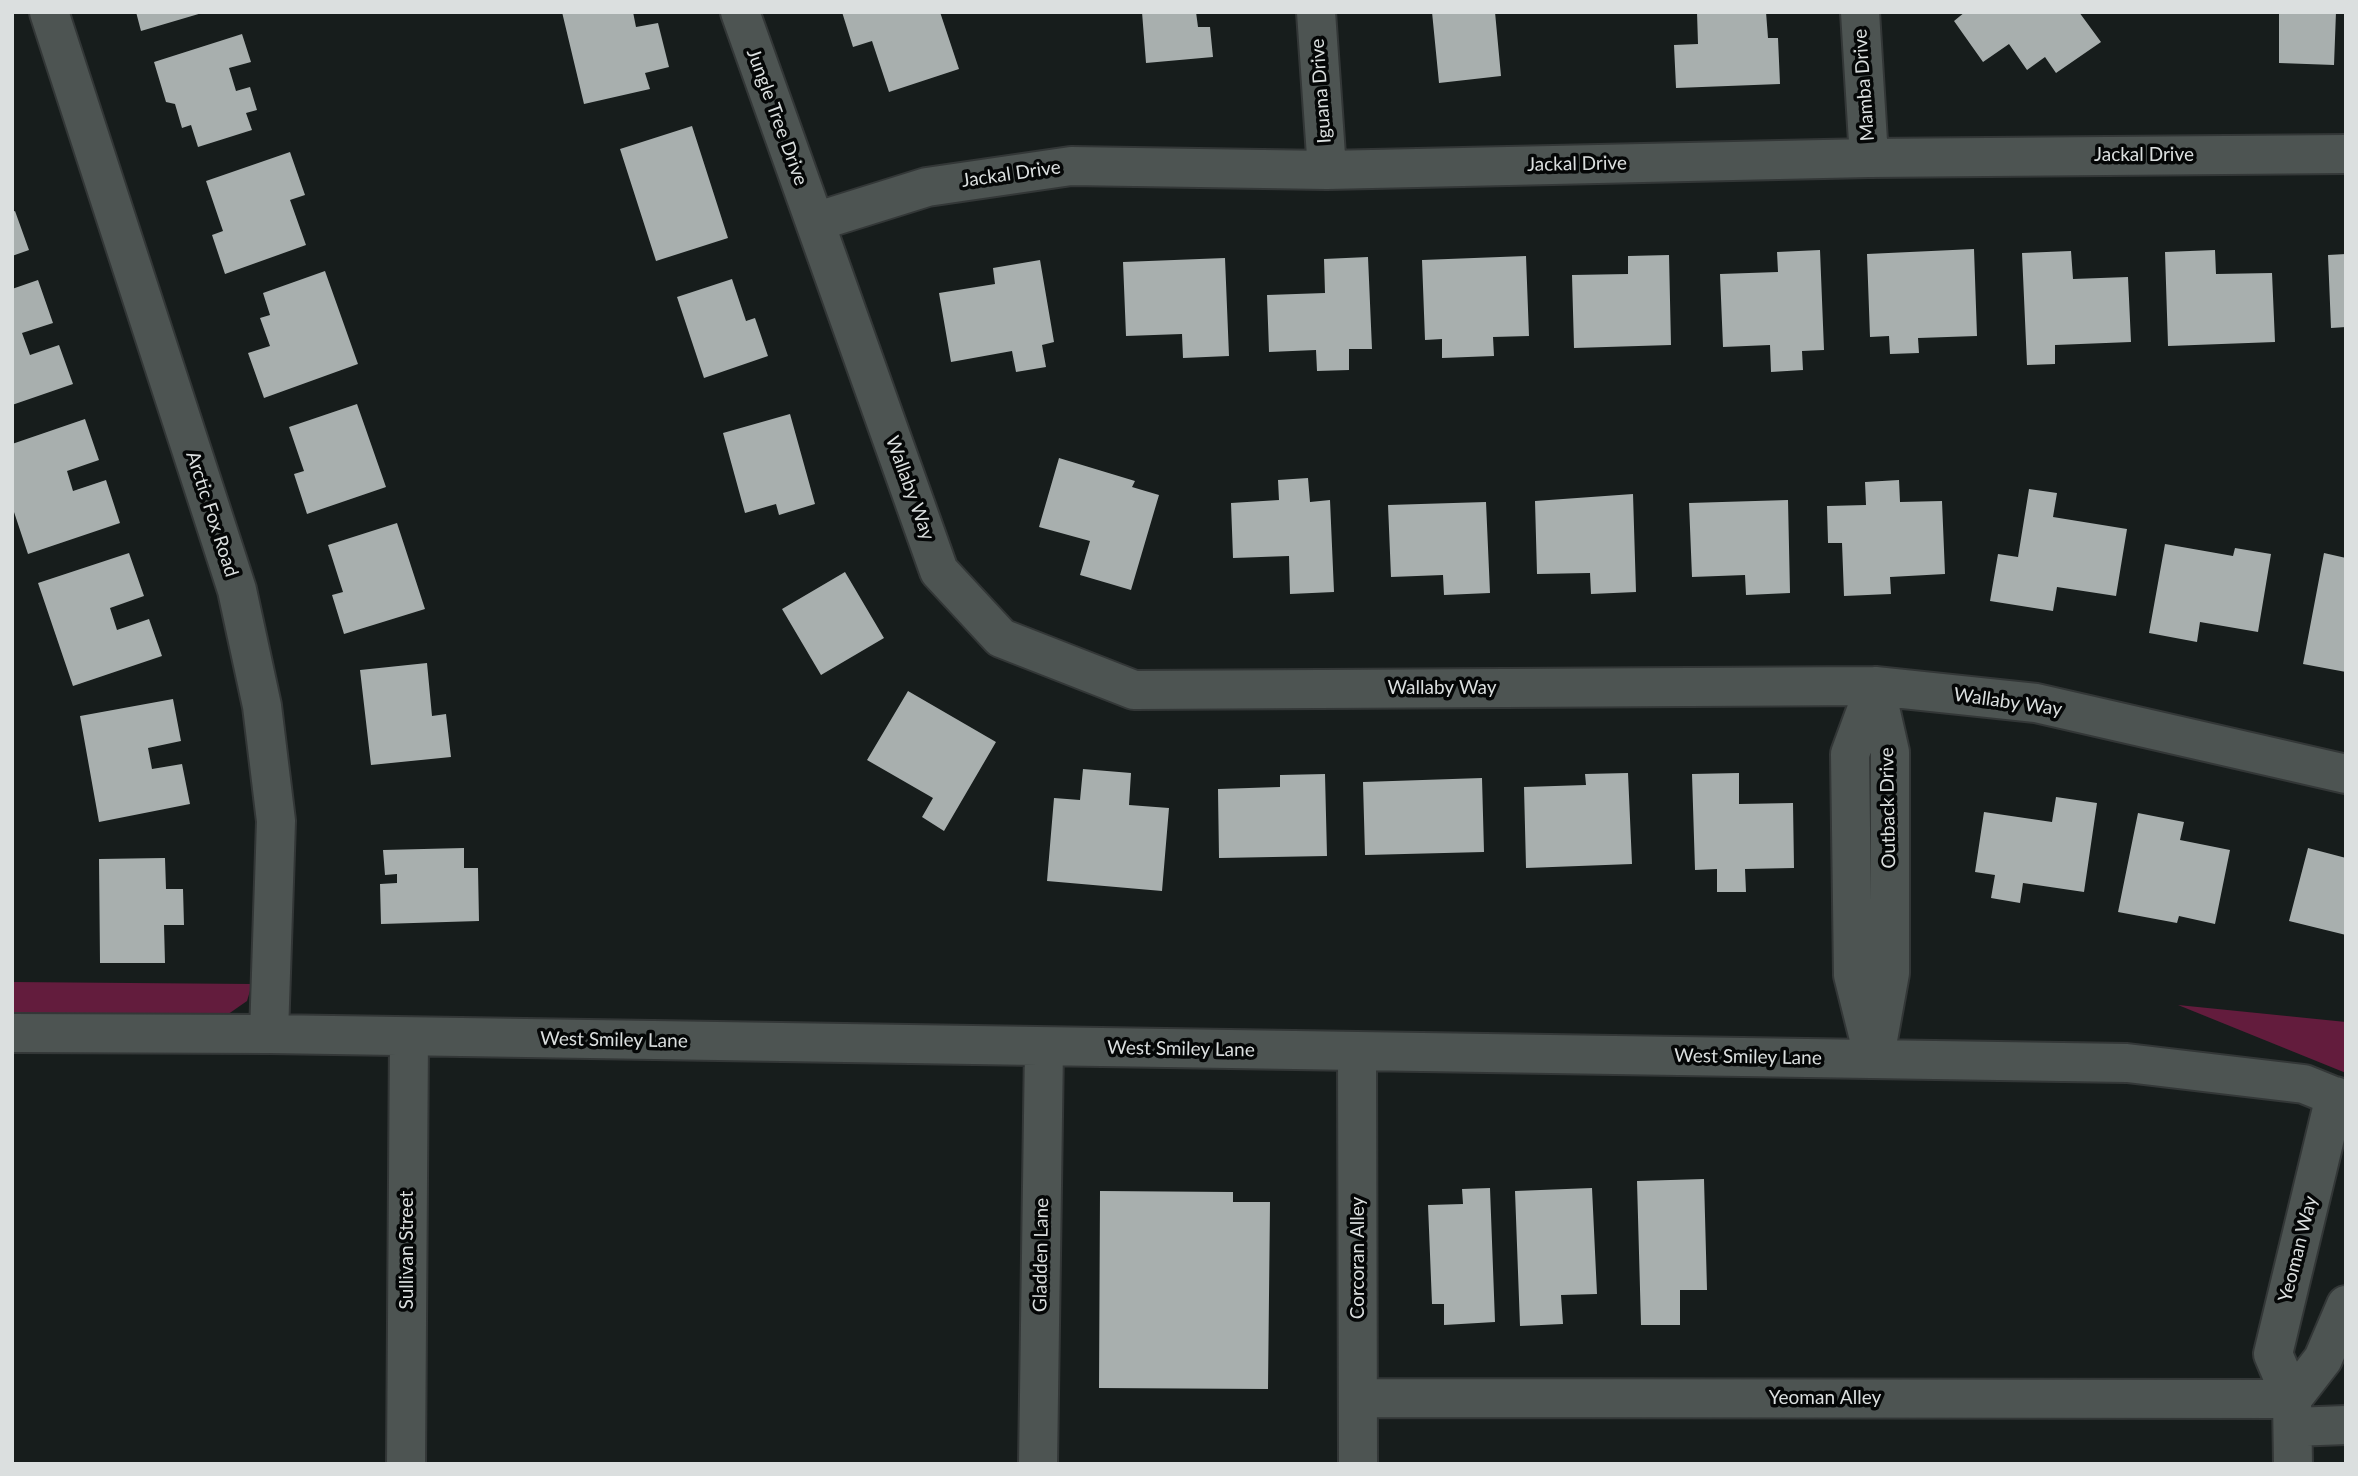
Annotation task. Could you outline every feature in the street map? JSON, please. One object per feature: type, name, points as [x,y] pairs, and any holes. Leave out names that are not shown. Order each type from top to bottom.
[{"type":"street","name":"Arctic Fox Road","points":[[49,12],[237,590],[262,706],[276,821],[269,1034]]},
{"type":"street","name":"Jungle Tree Drive","points":[[740,12],[815,222]]},
{"type":"street","name":"Iguana Drive","points":[[1316,12],[1327,170]]},
{"type":"street","name":"Mamba Drive","points":[[1860,12],[1869,158]]},
{"type":"street","name":"Jackal Drive","points":[[815,222],[927,187],[1071,166],[1327,170],[1869,158],[2346,154]]},
{"type":"street","name":"Wallaby Way","points":[[815,222],[939,571],[1001,638],[1134,690],[1875,686],[2036,703],[2346,774]]},
{"type":"street","name":"Outback Drive","points":[[1874,1059],[1853,975],[1850,754],[1875,686]]},
{"type":"street","name":"West Smiley Lane","points":[[12,1033],[269,1034],[2127,1063],[2304,1083],[2341,1098]]},
{"type":"street","name":"Sullivan Street","points":[[406,1464],[409,1037]]},
{"type":"street","name":"Gladden Lane","points":[[1038,1464],[1044,1047]]},
{"type":"street","name":"Corcoran Alley","points":[[1357,1052],[1358,1464]]},
{"type":"street","name":"Yeoman Way","points":[[2292,1430],[2273,1354],[2341,1098]]},
{"type":"street","points":[[2292,1430],[2346,1305]]},
{"type":"street","name":"Yeoman Alley","points":[[1358,1398],[2292,1430],[2346,1426]]},
{"type":"shaded area","points":[[12,982],[252,984],[247,1001],[224,1017],[12,1020]]},
{"type":"shaded area","points":[[2178,1005],[2346,1022],[2346,1073]]},
{"type":"building","points":[[136,12],[202,12],[202,13],[141,31]]},
{"type":"building","points":[[562,12],[633,12],[636,27],[658,23],[669,67],[645,73],[650,89],[584,104]]},
{"type":"building","points":[[842,12],[940,12],[959,69],[889,92],[872,41],[853,47]]},
{"type":"building","points":[[1142,12],[1196,12],[1198,27],[1210,27],[1213,57],[1146,63]]},
{"type":"building","points":[[1432,12],[1495,12],[1501,76],[1439,83]]},
{"type":"building","points":[[1697,12],[1766,12],[1768,38],[1778,38],[1780,84],[1676,88],[1674,45],[1698,44]]},
{"type":"building","points":[[1965,12],[2079,12],[2101,42],[2056,73],[2045,57],[2027,70],[2009,44],[1983,62],[1954,21]]},
{"type":"building","points":[[2279,12],[2336,12],[2334,65],[2279,63]]},
{"type":"building","points":[[242,34],[251,62],[229,68],[236,91],[250,87],[257,110],[246,113],[252,130],[198,147],[191,125],[182,128],[175,104],[166,102],[154,62]]},
{"type":"building","points":[[692,126],[728,238],[656,261],[620,149]]},
{"type":"building","points":[[290,152],[305,195],[290,200],[306,245],[225,274],[212,235],[223,231],[206,181]]},
{"type":"building","points":[[15,211],[29,250],[12,256],[12,212]]},
{"type":"building","points":[[1974,249],[1977,336],[1918,338],[1919,353],[1890,354],[1889,336],[1870,337],[1867,254]]},
{"type":"building","points":[[1820,250],[1824,350],[1802,351],[1803,370],[1771,372],[1770,345],[1723,347],[1720,274],[1778,272],[1777,252]]},
{"type":"building","points":[[2215,250],[2216,274],[2272,273],[2275,342],[2168,346],[2165,252]]},
{"type":"building","points":[[2071,251],[2073,279],[2128,277],[2131,342],[2055,345],[2055,364],[2027,365],[2022,253]]},
{"type":"building","points":[[2346,254],[2346,327],[2331,328],[2328,255]]},
{"type":"building","points":[[1669,255],[1671,345],[1574,348],[1572,275],[1628,274],[1628,256]]},
{"type":"building","points":[[1526,256],[1529,336],[1493,337],[1494,356],[1442,358],[1442,339],[1425,340],[1422,260]]},
{"type":"building","points":[[1368,257],[1372,349],[1349,349],[1349,370],[1317,371],[1316,350],[1269,352],[1267,295],[1325,293],[1324,259]]},
{"type":"building","points":[[1225,258],[1229,356],[1183,358],[1182,334],[1126,336],[1123,262]]},
{"type":"building","points":[[1040,260],[1054,342],[1042,345],[1046,367],[1016,372],[1012,351],[951,362],[939,293],[995,284],[993,268]]},
{"type":"building","points":[[325,271],[358,364],[264,398],[248,353],[270,346],[260,318],[270,315],[263,293]]},
{"type":"building","points":[[732,279],[746,321],[755,318],[768,356],[704,378],[677,297]]},
{"type":"building","points":[[38,280],[53,323],[22,333],[30,355],[59,345],[73,384],[12,405],[12,289]]},
{"type":"building","points":[[357,404],[386,487],[307,514],[294,474],[304,471],[289,427]]},
{"type":"building","points":[[790,414],[815,504],[779,515],[776,504],[745,513],[723,433]]},
{"type":"building","points":[[85,419],[99,460],[67,471],[73,491],[106,480],[120,523],[28,554],[12,506],[12,444]]},
{"type":"building","points":[[1059,458],[1135,481],[1132,487],[1159,495],[1131,590],[1080,575],[1090,541],[1039,527]]},
{"type":"building","points":[[1308,478],[1310,502],[1330,500],[1334,592],[1290,594],[1289,556],[1233,558],[1231,503],[1279,500],[1278,480]]},
{"type":"building","points":[[1899,480],[1900,502],[1942,501],[1945,574],[1890,577],[1891,594],[1844,596],[1842,543],[1828,543],[1827,506],[1866,505],[1865,482]]},
{"type":"building","points":[[2029,489],[2057,493],[2053,517],[2127,529],[2116,596],[2057,587],[2053,611],[1990,601],[1998,554],[2018,557]]},
{"type":"building","points":[[1633,494],[1636,592],[1591,594],[1590,573],[1537,574],[1535,501]]},
{"type":"building","points":[[1788,500],[1790,593],[1746,595],[1745,575],[1692,577],[1689,503]]},
{"type":"building","points":[[1486,502],[1490,593],[1444,595],[1443,575],[1391,577],[1388,505]]},
{"type":"building","points":[[397,523],[425,609],[344,634],[332,595],[343,592],[328,545]]},
{"type":"building","points":[[2165,544],[2233,556],[2235,548],[2271,554],[2258,632],[2200,622],[2197,642],[2149,633]]},
{"type":"building","points":[[129,553],[144,596],[110,608],[117,630],[149,619],[162,656],[73,686],[38,583]]},
{"type":"building","points":[[2324,553],[2346,558],[2346,672],[2303,664]]},
{"type":"building","points":[[845,572],[884,638],[821,675],[782,609]]},
{"type":"building","points":[[427,663],[432,716],[446,714],[451,757],[371,765],[360,670]]},
{"type":"building","points":[[908,691],[996,742],[944,831],[922,817],[933,798],[867,760]]},
{"type":"building","points":[[173,699],[181,741],[148,748],[152,769],[182,764],[190,804],[99,822],[80,716]]},
{"type":"building","points":[[1083,769],[1131,773],[1129,805],[1169,808],[1162,891],[1047,881],[1054,798],[1080,800]]},
{"type":"building","points":[[1628,773],[1632,864],[1526,868],[1524,787],[1586,785],[1585,774]]},
{"type":"building","points":[[1739,773],[1739,804],[1793,803],[1794,868],[1745,869],[1746,892],[1717,892],[1717,869],[1695,870],[1692,774]]},
{"type":"building","points":[[1325,774],[1327,856],[1219,858],[1218,789],[1280,787],[1280,775]]},
{"type":"building","points":[[1482,778],[1484,852],[1365,855],[1363,782]]},
{"type":"building","points":[[2056,797],[2097,803],[2084,892],[2023,883],[2020,903],[1991,898],[1995,875],[1975,872],[1984,812],[2052,822]]},
{"type":"building","points":[[2138,813],[2184,822],[2180,840],[2230,850],[2215,924],[2179,916],[2177,923],[2118,912]]},
{"type":"building","points":[[464,848],[464,868],[478,868],[479,921],[381,924],[380,884],[397,883],[397,874],[385,875],[383,850]]},
{"type":"building","points":[[2308,848],[2346,858],[2346,935],[2289,921]]},
{"type":"building","points":[[165,858],[166,889],[183,889],[184,925],[164,925],[165,963],[100,963],[99,859]]},
{"type":"building","points":[[1704,1179],[1707,1290],[1680,1290],[1680,1325],[1641,1325],[1637,1181]]},
{"type":"building","points":[[1490,1188],[1495,1322],[1444,1325],[1444,1304],[1432,1304],[1428,1205],[1463,1204],[1462,1189]]},
{"type":"building","points":[[1592,1188],[1597,1294],[1561,1295],[1563,1324],[1520,1326],[1515,1191]]},
{"type":"building","points":[[1100,1191],[1233,1192],[1233,1202],[1270,1202],[1268,1389],[1099,1388]]}]
